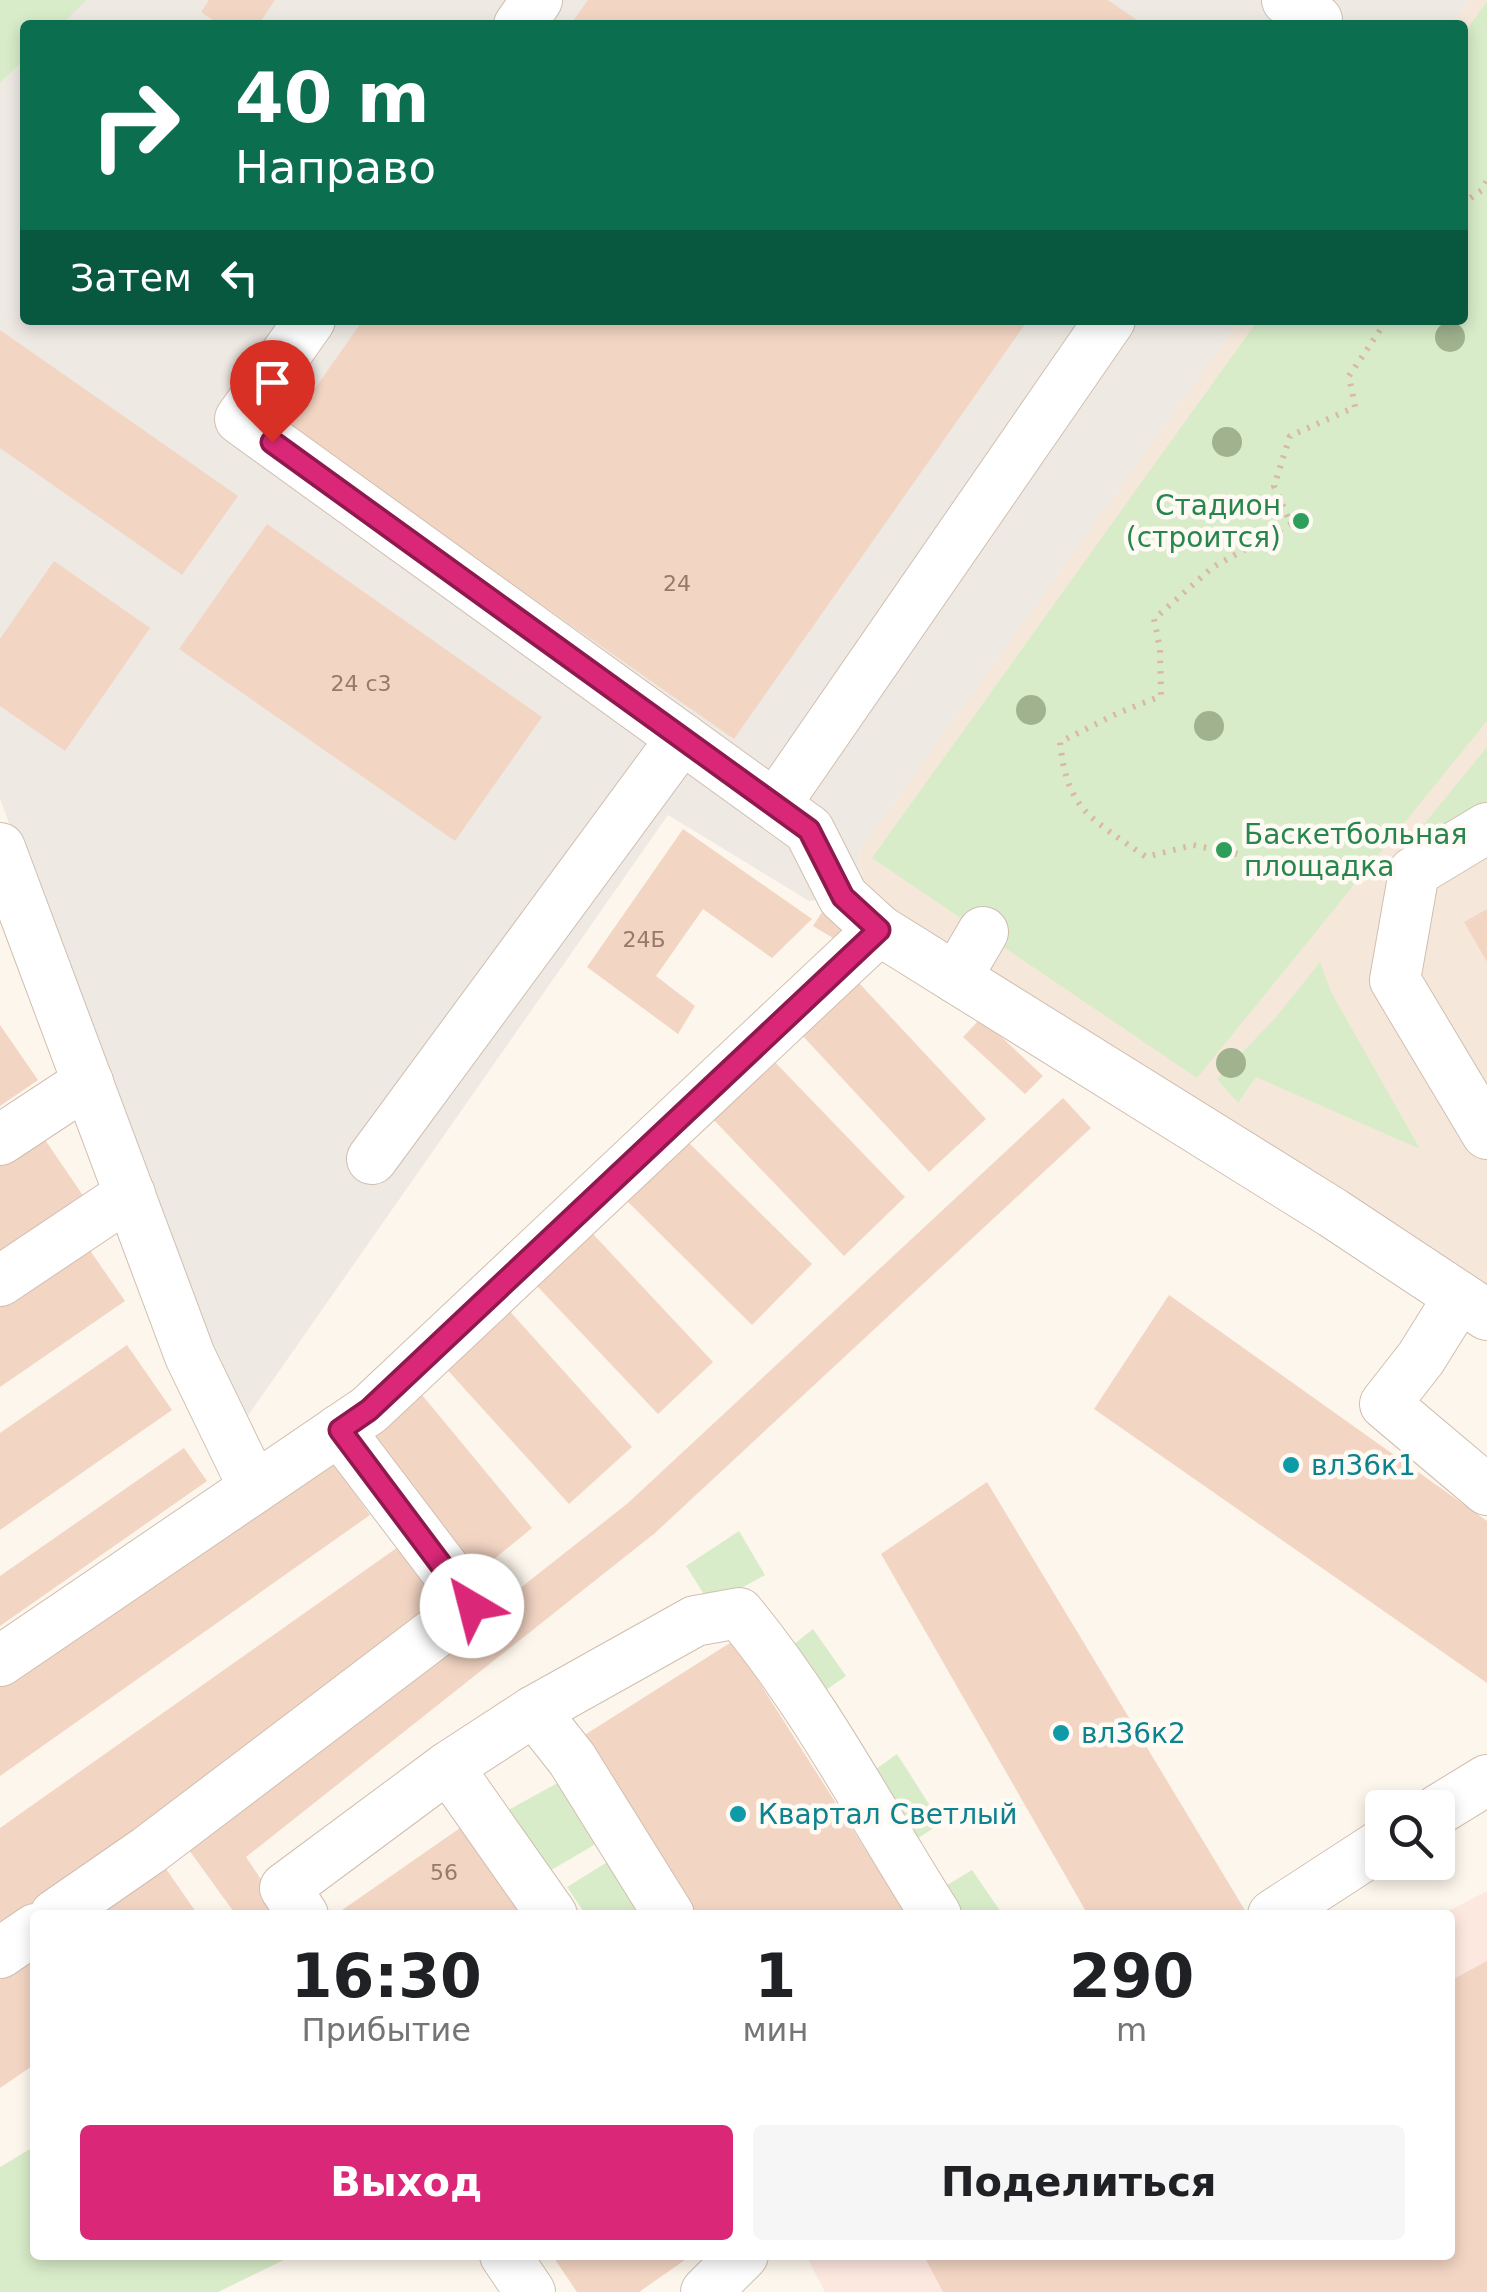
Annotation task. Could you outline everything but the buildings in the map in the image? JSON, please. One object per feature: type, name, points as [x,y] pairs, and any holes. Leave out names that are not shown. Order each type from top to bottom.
[{"type":"lane","points":[[1287,0],[1317,20]]},
{"type":"lane","points":[[306,325],[240,419],[809,830],[843,897],[879,930],[1334,1213],[1473,1306],[1421,1358],[1384,1404],[1487,1490]]},
{"type":"lane","points":[[775,805],[1107,325]]},
{"type":"lane","points":[[372,1159],[682,738]]},
{"type":"lane","points":[[1487,828],[1414,872],[1395,980],[1487,1134]]},
{"type":"lane","points":[[2,862],[190,1356],[254,1488]]},
{"type":"lane","points":[[0,1661],[369,1410],[879,930]]},
{"type":"lane","points":[[956,978],[983,932]]},
{"type":"lane","points":[[0,1140],[88,1082]]},
{"type":"lane","points":[[0,1281],[130,1194]]},
{"type":"lane","points":[[62,1910],[149,1850],[472,1606],[340,1430]]},
{"type":"lane","points":[[300,1910],[285,1888],[448,1767],[534,1711],[695,1622],[738,1613],[779,1662],[832,1740],[880,1827],[933,1910]]},
{"type":"lane","points":[[534,1711],[572,1758],[665,1910]]},
{"type":"lane","points":[[448,1767],[548,1910]]},
{"type":"lane","points":[[1455,1800],[1487,1780]]},
{"type":"lane","points":[[1281,1910],[1365,1855]]},
{"type":"lane","points":[[0,1953],[30,1932]]},
{"type":"lane","points":[[508,2260],[530,2292]]},
{"type":"lane","points":[[706,2292],[738,2260]]},
{"type":"path","points":[[1468,200],[1482,190],[1487,180]]},
{"type":"path","points":[[1276,872],[1236,854],[1194,846],[1146,857],[1083,812],[1064,778],[1060,742],[1118,712],[1161,696],[1160,648],[1154,619],[1213,567],[1291,524],[1274,486],[1290,436],[1355,407],[1349,376],[1384,325]]},
{"type":"shaded area","points":[[87,0],[1470,0],[1456,20],[66,20]]},
{"type":"shaded area","name":"Стадион (строится)","points":[[1470,0],[1487,0],[1487,1297],[864,894],[859,852],[1236,325],[1468,325],[1468,20],[1456,20]]},
{"type":"shaded area","points":[[20,64],[20,325],[1236,325],[859,852],[864,894],[809,901],[668,815],[240,1427],[0,799],[0,83]]},
{"type":"shaded area","points":[[1487,1891],[1487,2292],[825,2292],[809,2260],[1455,2260],[1455,1910],[1451,1910]]},
{"type":"green space","points":[[0,0],[87,0],[66,20],[20,20],[20,64],[0,83]]},
{"type":"green space","name":"Стадион (строится)","points":[[1487,1],[1487,721],[1197,1078],[872,858],[1254,325],[1468,325],[1468,28]]},
{"type":"green space","points":[[1487,747],[1487,803],[1394,861]]},
{"type":"green space","points":[[1320,962],[1331,992],[1420,1149],[1256,1077],[1238,1103],[1217,1079],[1276,1017]]},
{"type":"green space","points":[[739,1531],[765,1575],[711,1605],[686,1566]]},
{"type":"green space","points":[[813,1629],[846,1676],[813,1699],[783,1653]]},
{"type":"green space","points":[[897,1754],[941,1823],[902,1849],[862,1779]]},
{"type":"green space","points":[[561,1781],[599,1842],[548,1872],[503,1813]]},
{"type":"green space","points":[[609,1861],[640,1910],[583,1910],[567,1887]]},
{"type":"green space","points":[[972,1870],[1000,1910],[946,1910],[934,1893]]},
{"type":"green space","points":[[30,2149],[30,2260],[284,2260],[218,2292],[0,2292],[0,2167]]},
{"type":"place","name":"Стадион (строится)","points":[[1301,521]]},
{"type":"place","name":"Баскетбольная площадка","points":[[1224,850]]},
{"type":"place","name":"вл36к1","points":[[1291,1465]]},
{"type":"place","name":"вл36к2","points":[[1061,1733]]},
{"type":"place","name":"Квартал Светлый","points":[[738,1814]]},
{"type":"route","points":[[272,442],[809,830],[843,897],[879,930],[369,1410],[340,1430],[472,1606]]}]
